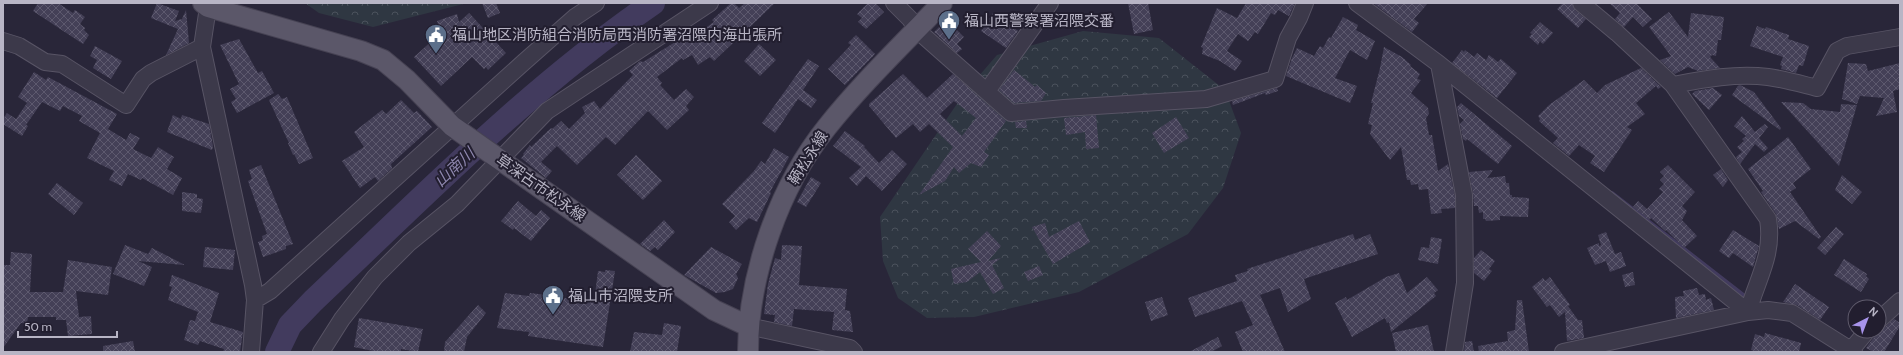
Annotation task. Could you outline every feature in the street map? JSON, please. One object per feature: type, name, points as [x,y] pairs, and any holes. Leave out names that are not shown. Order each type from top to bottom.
[{"type":"main road","name":"鞆松永線","points":[[748,352],[748,326],[754,288],[780,205],[804,162],[826,128],[942,3]]},
{"type":"main road","name":"草深古市松永線","points":[[206,5],[361,51],[383,60],[407,80],[454,127],[714,310],[748,326]]},
{"type":"street","points":[[256,300],[270,291],[570,22],[596,3]]},
{"type":"street","points":[[321,352],[342,319],[375,277],[409,243],[457,204],[495,156],[547,111],[710,3]]},
{"type":"street","points":[[894,3],[910,19],[916,30],[1010,113],[1064,108],[1206,100],[1275,79],[1288,38],[1305,3]]},
{"type":"street","points":[[986,91],[1050,3]]},
{"type":"street","points":[[1358,3],[1439,64],[1748,312]]},
{"type":"street","points":[[1581,3],[1617,32],[1673,85],[1768,219],[1771,234],[1766,262],[1760,279],[1755,287],[1748,312]]},
{"type":"street","points":[[206,5],[202,47],[256,300],[252,352]]},
{"type":"street","points":[[1673,85],[1707,79],[1751,75],[1770,77],[1816,88],[1837,51],[1847,46],[1900,37]]},
{"type":"street","points":[[3,41],[19,46],[45,62],[62,64],[126,105],[143,79],[151,73],[202,47]]},
{"type":"street","points":[[1439,64],[1464,194],[1465,283],[1454,352]]},
{"type":"street","points":[[1887,313],[1900,301]]},
{"type":"street","points":[[1563,352],[1748,312],[1768,310],[1792,313],[1852,351],[1861,339]]},
{"type":"street","points":[[748,326],[850,348],[854,352]]},
{"type":"green space","points":[[305,3],[467,3],[373,27],[319,13]]},
{"type":"green space","points":[[1083,31],[1159,38],[1225,90],[1241,133],[1223,188],[1188,234],[1079,292],[974,317],[927,318],[898,298],[883,261],[880,217],[965,92],[997,55]]},
{"type":"building","points":[[38,3],[58,3],[73,13],[75,10],[85,17],[80,24],[85,28],[84,30],[89,35],[83,44],[33,11]]},
{"type":"building","points":[[157,3],[179,11],[175,21],[182,19],[186,10],[189,43],[166,55],[178,29],[151,18]]},
{"type":"building","points":[[482,3],[496,3],[500,13],[488,18]]},
{"type":"building","points":[[731,3],[734,3],[739,8],[745,3],[775,3],[714,61],[710,57],[698,65],[692,55],[683,60],[682,58],[657,77],[662,83],[660,85],[674,100],[686,89],[694,97],[686,106],[689,110],[667,130],[648,111],[615,145],[606,137],[577,165],[557,146],[541,162],[552,171],[546,178],[521,158],[530,145],[531,147],[551,128],[552,129],[561,121],[569,129],[585,113],[582,107],[594,101],[600,109],[633,75],[629,71],[640,61],[643,62],[693,31],[695,35],[714,22],[712,20]]},
{"type":"building","points":[[868,3],[875,3],[884,12],[866,29],[858,22],[862,18],[857,14]]},
{"type":"building","points":[[1128,3],[1148,3],[1153,30],[1134,34]]},
{"type":"building","points":[[1246,3],[1295,3],[1289,16],[1278,10],[1275,15],[1271,13],[1258,34],[1255,32],[1248,41],[1238,34],[1227,51],[1242,61],[1235,71],[1220,61],[1202,54],[1203,48],[1201,47],[1217,8],[1237,18]]},
{"type":"building","points":[[1373,3],[1428,3],[1414,19],[1419,23],[1412,32]]},
{"type":"building","points":[[1563,3],[1572,3],[1575,10],[1586,19],[1578,28],[1557,9]]},
{"type":"building","points":[[1609,3],[1636,3],[1652,19],[1643,27],[1633,17],[1624,27],[1615,19],[1620,13]]},
{"type":"building","points":[[1669,12],[1688,37],[1691,13],[1724,17],[1721,40],[1718,40],[1716,56],[1712,55],[1710,57],[1720,68],[1698,71],[1688,67],[1675,74],[1660,60],[1671,56],[1649,27]]},
{"type":"building","points":[[469,13],[506,53],[488,70],[486,67],[484,69],[472,57],[441,86],[414,57],[441,33],[437,21],[457,14],[459,22]]},
{"type":"building","points":[[993,13],[1018,31],[1006,48],[981,31]]},
{"type":"building","points":[[1343,17],[1358,25],[1356,30],[1375,41],[1367,60],[1350,50],[1335,78],[1357,86],[1350,103],[1286,76],[1297,48],[1314,56],[1320,46],[1323,48],[1329,37],[1331,38]]},
{"type":"building","points":[[1540,22],[1553,33],[1543,44],[1540,41],[1538,45],[1529,37],[1532,34],[1530,33]]},
{"type":"building","name":"福山西警察署沼隈交番","points":[[950,23],[964,37],[957,44],[962,49],[957,53],[934,32],[939,27],[943,30]]},
{"type":"building","points":[[1757,26],[1765,29],[1766,27],[1789,35],[1788,39],[1809,46],[1803,66],[1799,65],[1796,73],[1781,69],[1782,66],[1780,65],[1783,57],[1750,46]]},
{"type":"building","points":[[856,35],[875,54],[845,85],[828,69],[851,45],[848,43]]},
{"type":"building","points":[[239,39],[258,73],[262,71],[274,93],[237,113],[231,102],[236,99],[230,89],[239,84],[220,45]]},
{"type":"building","points":[[759,44],[776,60],[760,76],[744,61]]},
{"type":"building","points":[[95,46],[122,61],[111,79],[93,68],[97,60],[90,56]]},
{"type":"building","points":[[1384,47],[1402,57],[1420,74],[1417,79],[1421,80],[1411,93],[1428,108],[1429,114],[1426,118],[1429,135],[1432,135],[1438,171],[1448,164],[1455,196],[1455,208],[1441,209],[1442,213],[1431,214],[1428,189],[1419,190],[1418,184],[1411,185],[1410,180],[1407,180],[1401,147],[1390,160],[1370,134],[1372,125],[1368,124],[1373,103],[1371,103]]},
{"type":"building","points":[[1462,50],[1464,52],[1465,50],[1474,57],[1477,53],[1486,60],[1489,55],[1498,62],[1501,59],[1517,73],[1497,98],[1452,63]]},
{"type":"building","points":[[808,59],[819,66],[803,90],[817,100],[811,108],[798,99],[775,133],[762,123]]},
{"type":"building","points":[[1848,63],[1866,64],[1868,71],[1900,63],[1900,89],[1893,91],[1897,112],[1876,116],[1884,98],[1860,96],[1857,104],[1842,99]]},
{"type":"building","points":[[1641,68],[1661,87],[1658,89],[1656,86],[1636,103],[1645,114],[1627,127],[1632,130],[1604,172],[1590,163],[1595,156],[1579,145],[1569,156],[1553,143],[1558,138],[1539,121],[1540,119],[1538,116],[1549,105],[1584,80],[1597,93],[1605,85]]},
{"type":"building","points":[[1014,70],[1035,87],[1037,85],[1046,93],[1041,101],[1014,103],[999,90]]},
{"type":"building","points":[[34,72],[46,80],[48,77],[117,114],[108,129],[126,140],[130,133],[140,138],[133,149],[151,158],[158,147],[174,157],[167,169],[182,178],[173,195],[142,178],[141,180],[128,174],[122,186],[109,180],[114,171],[87,158],[100,133],[79,121],[82,116],[63,106],[60,111],[42,102],[26,125],[28,126],[22,136],[3,124],[3,119],[7,113],[16,119],[27,103],[18,97]]},
{"type":"building","points":[[903,74],[927,98],[953,74],[1006,121],[984,152],[989,155],[981,167],[971,163],[959,173],[954,167],[945,181],[919,195],[953,147],[929,124],[920,132],[913,124],[896,138],[869,106],[869,104]],"holes":[[[954,101],[976,118],[962,136],[940,114]]]},
{"type":"building","points":[[1740,85],[1754,92],[1781,128],[1780,130],[1732,95]]},
{"type":"building","points":[[1277,88],[1278,91],[1266,95],[1265,93],[1233,105],[1232,101]]},
{"type":"building","points":[[1713,88],[1722,95],[1709,110],[1692,94],[1695,91]]},
{"type":"building","points":[[278,94],[282,99],[287,97],[313,158],[299,164],[294,154],[293,155],[269,100]]},
{"type":"building","points":[[401,100],[414,113],[417,111],[432,127],[391,164],[392,168],[378,181],[375,177],[360,188],[342,161],[364,147],[354,132],[382,110],[386,114]]},
{"type":"building","points":[[1781,102],[1803,103],[1811,109],[1840,112],[1841,104],[1857,105],[1839,166]]},
{"type":"building","points":[[1461,103],[1512,146],[1498,164],[1467,139],[1466,141],[1463,139],[1460,124],[1464,120],[1459,116],[1457,107]]},
{"type":"building","points":[[173,115],[181,119],[182,115],[209,124],[213,146],[212,150],[167,132]]},
{"type":"building","points":[[1096,115],[1099,148],[1086,149],[1085,132],[1066,135],[1064,118]]},
{"type":"building","points":[[1742,116],[1755,132],[1765,124],[1768,127],[1759,138],[1768,148],[1764,152],[1755,144],[1740,164],[1736,157],[1742,152],[1737,147],[1744,141],[1742,139],[1746,136],[1734,126]]},
{"type":"building","points":[[1176,117],[1189,138],[1164,153],[1152,133]]},
{"type":"building","points":[[1026,121],[1027,128],[1016,128],[1015,122]]},
{"type":"building","points":[[845,131],[865,146],[864,147],[879,163],[892,150],[907,164],[882,191],[866,176],[857,186],[849,178],[861,167],[833,146]]},
{"type":"building","points":[[1788,137],[1811,169],[1793,183],[1796,188],[1790,192],[1821,237],[1819,239],[1795,221],[1779,229],[1776,214],[1748,169]]},
{"type":"building","points":[[774,148],[789,157],[770,192],[771,193],[757,222],[749,218],[736,230],[729,222],[735,216],[722,204],[754,171],[761,161],[765,164]]},
{"type":"building","points":[[636,155],[662,181],[643,200],[617,175]]},
{"type":"building","points":[[261,165],[293,244],[286,246],[286,249],[263,257],[258,242],[263,240],[262,236],[267,234],[248,181],[252,179],[249,170]]},
{"type":"building","points":[[1668,165],[1695,192],[1682,206],[1687,211],[1682,220],[1697,236],[1684,248],[1666,230],[1665,231],[1651,218],[1649,220],[1633,207],[1638,201],[1647,209],[1663,192],[1659,189],[1664,184],[1660,180],[1664,176],[1660,172]]},
{"type":"building","points":[[1721,169],[1728,180],[1723,187],[1713,175]]},
{"type":"building","points":[[1493,170],[1487,178],[1505,176],[1506,183],[1509,183],[1510,195],[1512,195],[1512,197],[1529,198],[1528,217],[1500,216],[1500,220],[1486,221],[1483,219],[1483,212],[1479,213],[1478,206],[1474,206],[1469,172]]},
{"type":"building","points":[[1842,175],[1862,192],[1852,204],[1835,190]]},
{"type":"building","points":[[811,177],[821,183],[806,207],[797,202]]},
{"type":"building","points":[[57,183],[83,203],[74,215],[48,194]]},
{"type":"building","points":[[182,192],[197,194],[197,198],[203,199],[201,213],[182,211]]},
{"type":"building","points":[[518,201],[536,216],[541,210],[550,218],[531,241],[514,228],[513,230],[501,221]]},
{"type":"building","points":[[664,220],[675,232],[658,250],[655,247],[650,251],[640,244]]},
{"type":"building","points":[[1079,221],[1090,242],[1053,264],[1032,227],[1045,223],[1049,237]]},
{"type":"building","points":[[1836,227],[1844,234],[1825,255],[1817,248]]},
{"type":"building","points":[[1733,230],[1759,246],[1753,267],[1733,253],[1729,258],[1719,251]]},
{"type":"building","points":[[987,231],[1001,246],[988,261],[1001,258],[992,265],[1004,288],[993,294],[980,272],[967,282],[954,284],[951,269],[981,262],[968,249]]},
{"type":"building","points":[[1606,232],[1615,254],[1621,252],[1626,266],[1610,272],[1606,261],[1595,265],[1587,248],[1599,243],[1599,246],[1601,245],[1598,235]]},
{"type":"building","points":[[1353,234],[1355,240],[1370,234],[1378,254],[1304,279],[1311,299],[1288,312],[1280,288],[1260,295],[1285,352],[1243,352],[1235,332],[1253,325],[1242,301],[1195,317],[1188,298],[1237,281],[1235,275],[1248,271],[1247,269]]},
{"type":"building","points":[[1431,237],[1442,239],[1438,264],[1418,260],[1421,247],[1429,248]]},
{"type":"building","points":[[125,245],[148,254],[152,248],[185,265],[138,261],[152,267],[144,286],[113,274]]},
{"type":"building","points":[[782,245],[802,246],[799,285],[847,289],[845,310],[850,311],[853,332],[832,330],[834,312],[794,309],[792,326],[774,322],[775,315],[764,314],[768,284],[775,258],[781,260]]},
{"type":"building","points":[[205,247],[235,250],[233,270],[203,267]]},
{"type":"building","points":[[711,247],[742,264],[736,274],[738,278],[733,289],[716,293],[684,275]]},
{"type":"building","points":[[1481,250],[1495,261],[1489,269],[1492,271],[1484,281],[1474,273],[1474,258]]},
{"type":"building","points":[[11,252],[32,254],[30,292],[63,292],[68,260],[112,267],[108,295],[76,291],[79,317],[91,316],[92,334],[68,336],[66,320],[56,320],[56,317],[28,317],[27,323],[21,323],[3,348],[3,265],[10,265]]},
{"type":"building","points":[[1844,259],[1867,274],[1866,276],[1869,279],[1861,292],[1834,275]]},
{"type":"building","points":[[1039,266],[1043,275],[1028,281],[1024,272]]},
{"type":"building","name":"福山市沼隈支所","points":[[605,270],[615,271],[603,347],[528,336],[529,332],[497,328],[505,293],[529,296],[530,293],[547,295],[548,288],[558,290],[557,297],[594,302],[598,271],[605,272]]},
{"type":"building","points":[[1633,272],[1635,285],[1625,287],[1622,275]]},
{"type":"building","points":[[1399,273],[1407,293],[1427,277],[1438,290],[1434,293],[1436,296],[1391,332],[1389,322],[1387,323],[1385,318],[1352,337],[1335,303],[1346,297],[1347,300],[1386,277]]},
{"type":"building","points":[[172,275],[219,293],[210,322],[243,332],[240,352],[223,352],[224,349],[200,341],[198,345],[184,340],[190,320],[195,321],[198,312],[168,300],[172,287],[169,286]]},
{"type":"building","points":[[1550,277],[1570,305],[1568,306],[1578,320],[1582,320],[1584,338],[1567,341],[1565,312],[1559,317],[1550,305],[1547,307],[1532,287],[1543,278],[1545,281]]},
{"type":"building","points":[[1795,284],[1829,307],[1820,320],[1797,305],[1783,302]]},
{"type":"building","points":[[1697,288],[1699,295],[1705,294],[1706,300],[1711,298],[1714,310],[1676,318],[1675,297],[1684,296],[1683,291]]},
{"type":"building","points":[[1162,297],[1168,315],[1151,321],[1145,302]]},
{"type":"building","points":[[1517,300],[1522,300],[1529,352],[1479,352],[1478,346],[1508,341],[1507,332],[1515,330]]},
{"type":"building","points":[[478,305],[486,313],[467,337],[464,352],[444,352],[445,342]]},
{"type":"building","points":[[359,318],[423,329],[418,352],[401,349],[401,352],[378,352],[354,347]]},
{"type":"building","points":[[1894,319],[1900,323],[1900,326],[1884,352],[1874,352],[1866,348],[1873,339],[1887,339],[1887,325]]},
{"type":"building","points":[[664,323],[681,326],[677,352],[630,352],[634,332],[662,335]]},
{"type":"building","points":[[1428,325],[1434,352],[1396,352],[1392,333]]},
{"type":"building","points":[[1765,333],[1801,343],[1799,352],[1757,352],[1751,350],[1755,334],[1764,337]]},
{"type":"building","points":[[1218,337],[1222,346],[1211,352],[1189,352]]},
{"type":"building","points":[[133,341],[135,352],[103,352],[103,346]]},
{"type":"building","points":[[1472,341],[1474,352],[1464,352],[1465,342]]},
{"type":"waterway","name":"山南川","points":[[277,352],[290,325],[313,301],[477,145],[563,71],[607,36],[653,3]]},
{"type":"waterway","points":[[1612,193],[1746,297]]},
{"type":"place","name":"福山西警察署沼隈交番","points":[[949,40]]},
{"type":"place","name":"福山地区消防組合消防局西消防署沼隈内海出張所","points":[[436,54]]},
{"type":"place","name":"福山市沼隈支所","points":[[553,316]]}]
